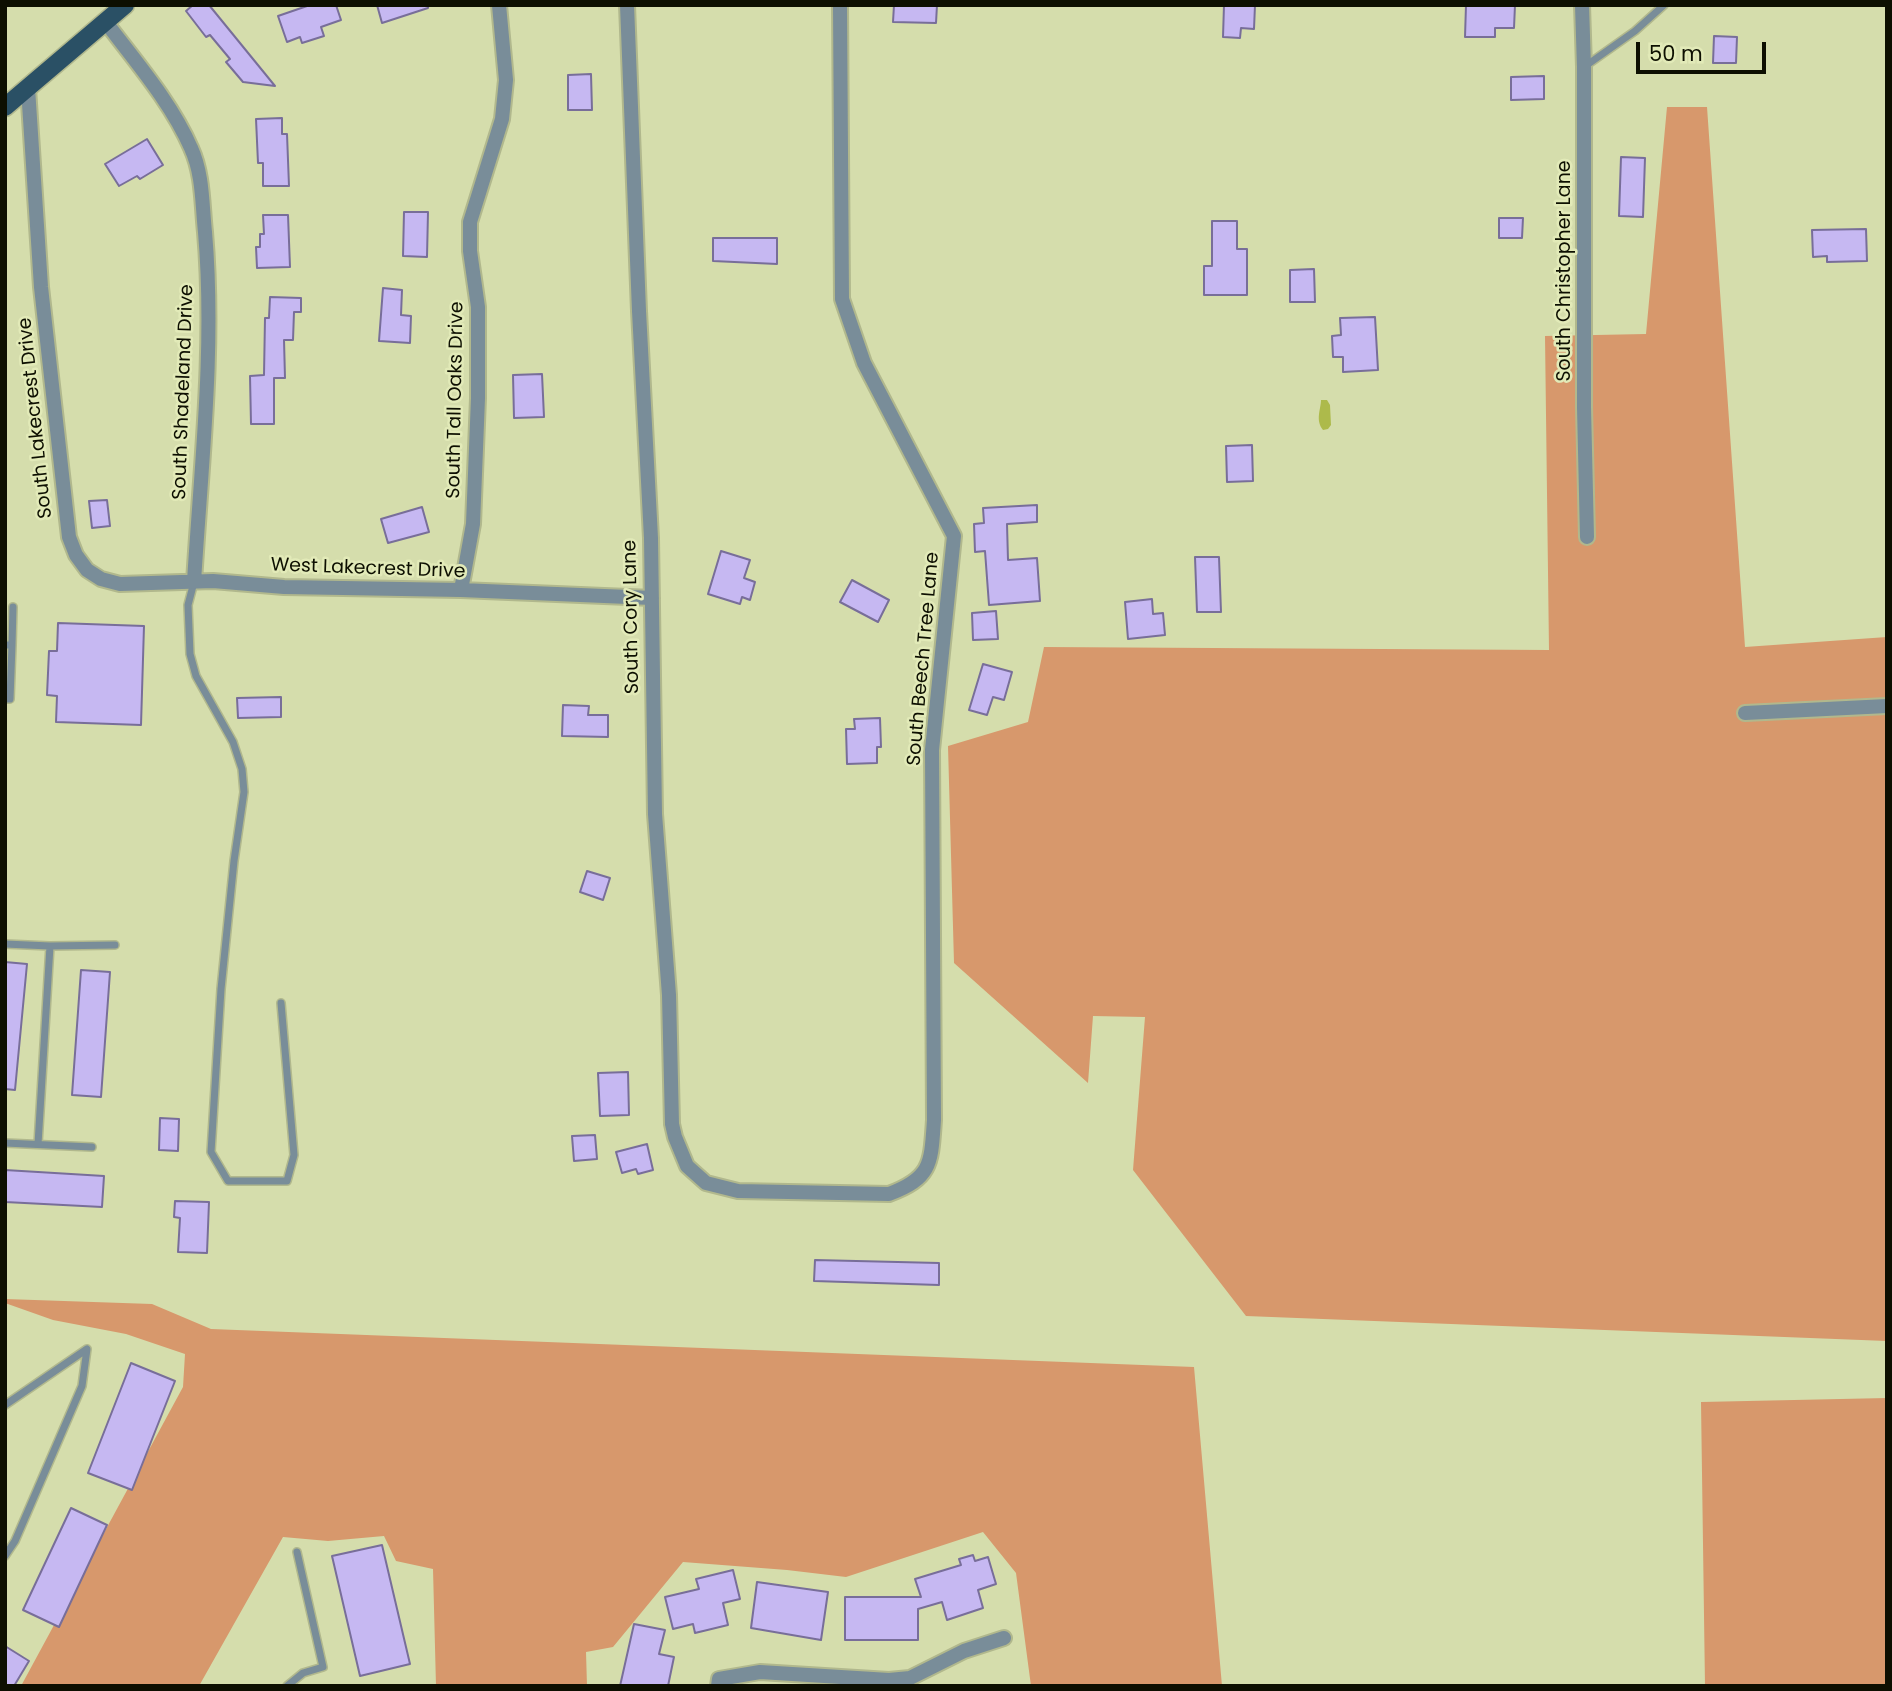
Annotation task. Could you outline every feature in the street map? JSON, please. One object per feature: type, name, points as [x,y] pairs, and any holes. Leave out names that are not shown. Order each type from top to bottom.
[{"type":"main road","points":[[5,107],[125,5]]},
{"type":"street","name":"South Tall Oaks Drive","points":[[461,590],[473,524],[478,398],[478,307],[470,251],[470,222],[502,119],[506,80],[499,5]]},
{"type":"street","name":"South Cory Lane","points":[[627,5],[652,598],[654,780],[668,995],[672,1124],[675,1138],[687,1166],[706,1183],[738,1191],[889,1194]]},
{"type":"street","name":"South Beech Tree Lane","points":[[840,5],[842,299],[864,363],[954,536],[932,750],[932,1148],[923,1174],[912,1186],[889,1194]]},
{"type":"street","name":"South Christopher Lane","points":[[1582,5],[1587,537]]},
{"type":"street","name":"South Shadeland Drive","points":[[105,21],[179,125],[192,150],[198,170],[206,244],[209,317],[194,582]]},
{"type":"street","name":"South Lakecrest Drive","points":[[28,88],[41,287],[69,537],[76,555],[87,570]]},
{"type":"street","name":"West Lakecrest Drive","points":[[87,570],[101,579],[120,584],[213,581],[284,587],[461,590],[652,598]]},
{"type":"street","points":[[1745,713],[1887,706]]},
{"type":"street","points":[[718,1686],[719,1679],[760,1672],[911,1682],[964,1651],[1004,1638]]},
{"type":"lane","points":[[1584,67],[1634,31],[1664,5]]},
{"type":"lane","points":[[194,582],[188,605],[190,654],[196,676],[233,742],[242,769],[244,792],[221,989],[211,1152],[229,1181],[287,1181],[294,1155],[281,1003]]},
{"type":"lane","points":[[5,699],[10,699],[9,645],[13,607]]},
{"type":"lane","points":[[5,943],[50,946],[115,945]]},
{"type":"lane","points":[[38,1144],[50,946]]},
{"type":"lane","points":[[5,1143],[92,1147]]},
{"type":"lane","points":[[5,1405],[88,1349],[82,1386],[15,1541],[5,1556]]},
{"type":"lane","points":[[287,1686],[303,1674],[323,1667],[297,1552]]},
{"type":"shaded area","points":[[1667,107],[1707,107],[1745,647],[1887,637],[1887,1341],[1246,1316],[1133,1170],[1145,1017],[1093,1016],[1088,1083],[954,963],[948,746],[1028,722],[1044,647],[1549,650],[1545,336],[1646,334]]},
{"type":"shaded area","points":[[1321,400],[1327,400],[1330,405],[1331,425],[1323,430],[1319,418]]},
{"type":"shaded area","points":[[5,1299],[152,1304],[211,1329],[1194,1367],[1222,1686],[1031,1686],[1016,1573],[983,1532],[846,1577],[683,1562],[613,1647],[586,1652],[587,1686],[436,1686],[433,1569],[396,1561],[384,1536],[328,1541],[283,1537],[199,1686],[21,1686],[183,1387],[185,1354],[126,1334],[53,1320],[5,1303]]},
{"type":"shaded area","points":[[1887,1398],[1887,1686],[1705,1686],[1701,1402]]},
{"type":"building","points":[[193,5],[209,5],[275,86],[243,82],[226,62],[230,59],[210,35],[206,37],[186,11]]},
{"type":"building","points":[[310,5],[336,5],[341,20],[321,27],[324,36],[302,43],[300,37],[287,42],[278,16]]},
{"type":"building","points":[[377,5],[428,5],[428,8],[382,23]]},
{"type":"building","points":[[894,5],[937,5],[936,23],[893,22]]},
{"type":"building","points":[[1224,5],[1255,5],[1254,29],[1241,28],[1240,38],[1223,37]]},
{"type":"building","points":[[1466,5],[1515,5],[1514,28],[1495,28],[1495,37],[1465,37]]},
{"type":"building","points":[[1714,36],[1737,37],[1736,63],[1713,63]]},
{"type":"building","points":[[591,74],[592,110],[568,110],[568,75]]},
{"type":"building","points":[[1544,76],[1544,99],[1511,100],[1511,77]]},
{"type":"building","points":[[282,118],[282,134],[287,134],[289,186],[263,186],[263,163],[258,163],[256,119]]},
{"type":"building","points":[[147,139],[163,165],[140,179],[137,176],[119,186],[105,164]]},
{"type":"building","points":[[1621,157],[1645,158],[1643,217],[1619,216]]},
{"type":"building","points":[[404,212],[428,212],[427,257],[403,256]]},
{"type":"building","points":[[263,215],[288,215],[290,267],[257,268],[256,247],[260,247],[260,234],[264,234]]},
{"type":"building","points":[[1499,218],[1523,218],[1522,238],[1499,238]]},
{"type":"building","points":[[1212,221],[1237,221],[1237,249],[1247,249],[1247,295],[1204,295],[1204,266],[1212,266]]},
{"type":"building","points":[[1866,229],[1867,261],[1827,262],[1827,256],[1813,257],[1812,230]]},
{"type":"building","points":[[713,238],[777,238],[777,264],[713,261]]},
{"type":"building","points":[[1314,269],[1315,302],[1290,302],[1290,270]]},
{"type":"building","points":[[383,288],[402,290],[401,315],[411,316],[410,343],[379,341]]},
{"type":"building","points":[[270,297],[301,298],[301,312],[294,312],[293,340],[284,340],[285,378],[274,378],[274,424],[251,424],[250,376],[264,375],[265,318],[269,318]]},
{"type":"building","points":[[1375,317],[1378,370],[1343,372],[1343,357],[1333,357],[1332,336],[1341,335],[1340,318]]},
{"type":"building","points":[[542,374],[544,417],[514,418],[513,375]]},
{"type":"building","points":[[1252,445],[1253,481],[1227,482],[1226,446]]},
{"type":"building","points":[[107,500],[110,526],[92,528],[89,501]]},
{"type":"building","points":[[1037,505],[1037,522],[1007,524],[1008,560],[1037,558],[1040,601],[989,605],[985,551],[975,552],[974,524],[984,523],[983,508]]},
{"type":"building","points":[[422,507],[429,532],[388,543],[381,519]]},
{"type":"building","points":[[721,551],[750,560],[744,578],[755,582],[750,600],[742,597],[740,604],[708,594]]},
{"type":"building","points":[[1195,557],[1219,557],[1221,612],[1197,612]]},
{"type":"building","points":[[852,580],[889,600],[878,622],[840,602]]},
{"type":"building","points":[[1152,599],[1153,614],[1163,613],[1165,635],[1128,639],[1125,602]]},
{"type":"building","points":[[996,611],[998,639],[973,640],[972,613]]},
{"type":"building","points":[[58,623],[144,626],[141,725],[56,722],[57,696],[47,695],[49,651],[57,651]]},
{"type":"building","points":[[983,664],[1012,672],[1004,700],[993,697],[987,715],[969,710]]},
{"type":"building","points":[[281,697],[281,717],[238,718],[237,698]]},
{"type":"building","points":[[563,705],[589,706],[588,715],[608,715],[608,737],[562,736]]},
{"type":"building","points":[[880,718],[881,747],[877,747],[877,763],[847,764],[846,729],[855,729],[854,719]]},
{"type":"building","points":[[587,871],[610,878],[603,900],[580,892]]},
{"type":"building","points":[[5,962],[27,964],[15,1090],[5,1089]]},
{"type":"building","points":[[81,970],[110,972],[101,1097],[72,1095]]},
{"type":"building","points":[[628,1072],[629,1115],[600,1116],[598,1073]]},
{"type":"building","points":[[160,1118],[179,1119],[178,1151],[159,1150]]},
{"type":"building","points":[[595,1135],[597,1159],[574,1161],[572,1136]]},
{"type":"building","points":[[647,1144],[653,1170],[638,1174],[636,1169],[622,1173],[616,1152]]},
{"type":"building","points":[[5,1170],[104,1176],[102,1207],[5,1202]]},
{"type":"building","points":[[175,1201],[209,1202],[207,1253],[178,1252],[180,1218],[174,1217]]},
{"type":"building","points":[[815,1260],[939,1263],[939,1285],[814,1281]]},
{"type":"building","points":[[131,1363],[175,1381],[132,1490],[88,1473]]},
{"type":"building","points":[[71,1508],[107,1525],[59,1627],[23,1610]]},
{"type":"building","points":[[382,1545],[410,1664],[360,1676],[332,1556]]},
{"type":"building","points":[[973,1555],[975,1561],[988,1557],[996,1584],[978,1590],[983,1608],[947,1620],[942,1602],[918,1609],[918,1640],[845,1640],[845,1597],[921,1597],[915,1579],[961,1565],[959,1559]]},
{"type":"building","points":[[733,1570],[740,1599],[723,1603],[728,1625],[695,1633],[693,1624],[673,1629],[665,1597],[699,1589],[696,1579]]},
{"type":"building","points":[[757,1582],[828,1592],[821,1640],[751,1628]]},
{"type":"building","points":[[634,1624],[665,1630],[659,1654],[674,1657],[668,1686],[620,1686]]},
{"type":"building","points":[[5,1646],[29,1661],[14,1686],[5,1686]]}]
